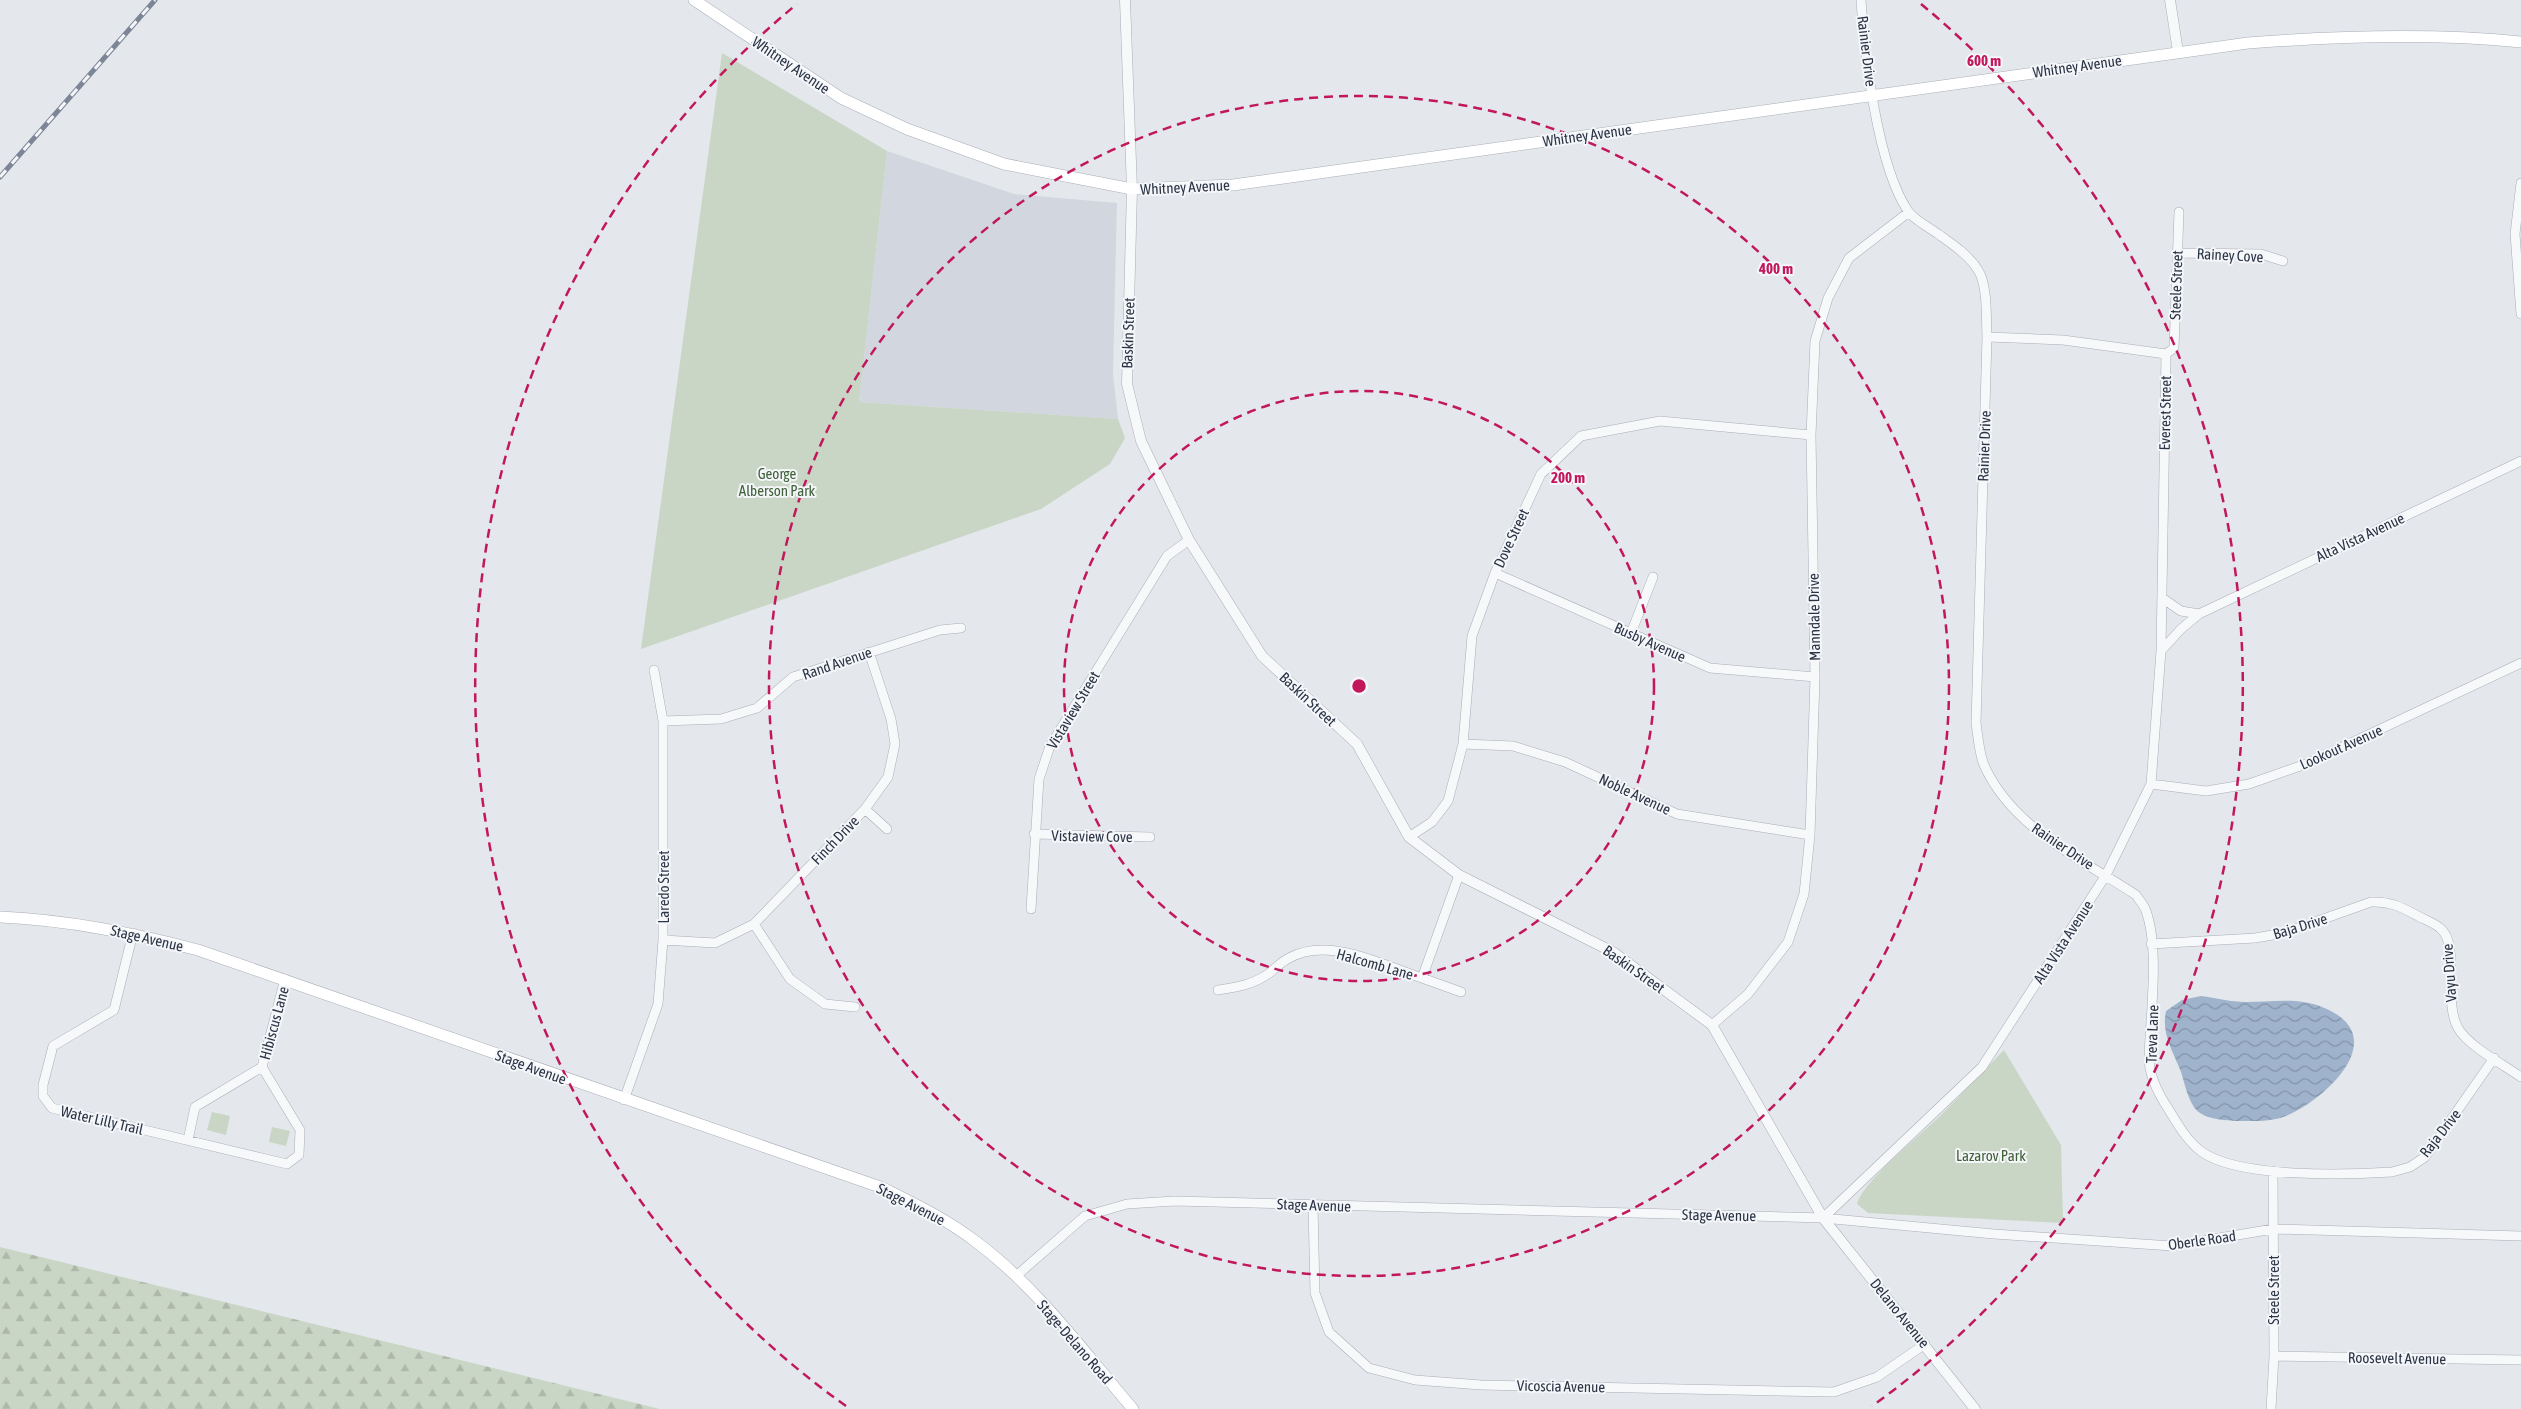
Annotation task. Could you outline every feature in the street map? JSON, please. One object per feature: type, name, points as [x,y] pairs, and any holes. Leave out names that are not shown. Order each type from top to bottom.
[{"type":"main road","name":"Whitney Avenue","points":[[694,0],[841,98],[907,129],[1004,164],[1132,189],[1232,185],[2248,43],[2325,37],[2427,37],[2521,42]]},
{"type":"main road","name":"Stage Avenue","points":[[0,917],[95,926],[133,933],[198,950],[285,979],[624,1100],[883,1188],[932,1212],[976,1241],[1016,1276]]},
{"type":"main road","name":"Stage-Delano Road","points":[[1016,1276],[1068,1331],[1133,1409]]},
{"type":"street","name":"Baskin Street","points":[[1124,0],[1132,189],[1127,384],[1141,441],[1189,540],[1262,656],[1356,744],[1409,837],[1459,875],[1613,952],[1712,1025],[1823,1218]]},
{"type":"street","name":"Rainier Drive","points":[[1861,0],[1862,25],[1886,163],[1909,212],[1960,251],[1978,270],[1986,301],[1987,337],[1976,723],[1984,764],[2008,804],[2038,832],[2106,875]]},
{"type":"street","points":[[2170,0],[2178,52]]},
{"type":"street","points":[[2521,183],[2515,234],[2521,314]]},
{"type":"street","name":"Manndale Drive","points":[[1712,1025],[1748,994],[1788,942],[1804,894],[1810,835],[1814,677],[1811,435],[1814,341],[1828,298],[1849,258],[1909,212]]},
{"type":"street","name":"Steele Street","points":[[2166,354],[2174,348],[2179,212]]},
{"type":"street","name":"Rainey Cove","points":[[2177,253],[2262,254],[2283,261]]},
{"type":"street","name":"Everest Street","points":[[1987,337],[2063,340],[2166,354],[2161,651]]},
{"type":"street","name":"Dove Street","points":[[1409,837],[1432,822],[1448,801],[1463,744],[1472,636],[1494,573],[1541,474],[1581,436],[1660,422],[1811,435]]},
{"type":"street","name":"Alta Vista Avenue","points":[[1823,1218],[1982,1068],[2106,875],[2151,784],[2161,651],[2181,628],[2199,614],[2521,461]]},
{"type":"street","name":"Vistaview Street","points":[[1031,908],[1038,779],[1050,746],[1167,556],[1189,540]]},
{"type":"street","name":"Busby Avenue","points":[[1494,573],[1710,668],[1814,677]]},
{"type":"street","points":[[1631,633],[1654,577]]},
{"type":"street","points":[[2162,598],[2181,610],[2199,614]]},
{"type":"street","name":"Rand Avenue","points":[[663,721],[722,719],[757,708],[794,677],[940,630],[961,628]]},
{"type":"street","name":"Finch Drive","points":[[663,940],[715,943],[754,924],[865,809],[888,777],[895,744],[891,719],[869,652]]},
{"type":"street","name":"Lookout Avenue","points":[[2151,784],[2206,791],[2249,784],[2306,764],[2521,663]]},
{"type":"street","name":"Laredo Street","points":[[624,1100],[658,1004],[663,940],[663,721],[654,670]]},
{"type":"street","name":"Noble Avenue","points":[[1463,744],[1512,746],[1565,762],[1677,814],[1810,835]]},
{"type":"street","points":[[865,809],[887,829]]},
{"type":"street","name":"Vistaview Cove","points":[[1034,834],[1150,837]]},
{"type":"street","name":"Halcomb Lane","points":[[1422,978],[1459,875]]},
{"type":"street","name":"Treva Lane","points":[[2106,875],[2136,895],[2146,910],[2151,944],[2153,994],[2149,1060],[2152,1078],[2163,1100],[2189,1140],[2202,1152],[2222,1162],[2273,1172]]},
{"type":"street","name":"Baja Drive","points":[[2151,944],[2256,938],[2284,932],[2371,902],[2384,901],[2396,904],[2441,928]]},
{"type":"street","points":[[754,924],[790,979],[825,1004],[855,1008]]},
{"type":"street","name":"Vayu Drive","points":[[2441,928],[2449,940],[2450,995],[2452,1011],[2458,1028],[2466,1038],[2521,1077]]},
{"type":"street","name":"Water Lilly Trail","points":[[133,933],[114,1010],[53,1046],[43,1085],[43,1096],[52,1108],[287,1164],[299,1155],[300,1130],[262,1067]]},
{"type":"street","name":"Halcomb Lane","points":[[1218,990],[1246,986],[1269,974],[1289,958],[1314,949],[1342,952],[1461,992]]},
{"type":"street","name":"Hibiscus Lane","points":[[262,1067],[285,979]]},
{"type":"street","name":"Raja Drive","points":[[2273,1172],[2374,1174],[2410,1167],[2425,1157],[2494,1058]]},
{"type":"street","points":[[188,1140],[196,1107],[262,1067]]},
{"type":"street","name":"Steele Street","points":[[2271,1409],[2274,1356],[2273,1172]]},
{"type":"street","name":"Stage Avenue","points":[[1016,1276],[1085,1216],[1127,1204],[1176,1201],[1823,1218]]},
{"type":"street","name":"Vicoscia Avenue","points":[[1313,1205],[1316,1293],[1329,1332],[1369,1368],[1415,1380],[1481,1385],[1834,1392],[1876,1377],[1925,1344]]},
{"type":"street","name":"Oberle Road","points":[[1823,1218],[1994,1234],[2172,1246],[2273,1229],[2521,1236]]},
{"type":"street","name":"Delano Avenue","points":[[1823,1218],[1975,1409]]},
{"type":"street","name":"Roosevelt Avenue","points":[[2274,1356],[2521,1360]]},
{"type":"shaded area","points":[[887,151],[1014,194],[1117,203],[1113,374],[1118,419],[859,402]]},
{"type":"green space","name":"George Alberson Park","points":[[722,53],[887,151],[859,402],[1118,419],[1125,438],[1110,464],[1041,509],[641,649]]},
{"type":"green space","name":"Lazarov Park","points":[[2004,1050],[2061,1145],[2063,1223],[1868,1213],[1857,1204],[1870,1183],[1882,1170],[1942,1114]]},
{"type":"green space","points":[[212,1112],[230,1116],[226,1135],[207,1130]]},
{"type":"green space","points":[[272,1127],[290,1131],[286,1146],[269,1142]]},
{"type":"green space","points":[[0,1247],[660,1409],[0,1409]]},
{"type":"water","points":[[2201,996],[2240,1002],[2294,1001],[2322,1007],[2343,1019],[2353,1033],[2353,1049],[2347,1065],[2335,1081],[2319,1095],[2303,1107],[2286,1116],[2256,1121],[2237,1121],[2208,1117],[2196,1110],[2190,1100],[2166,1035],[2165,1027],[2166,1011],[2182,1000]]},
{"type":"railway","points":[[0,177],[155,0]]}]
